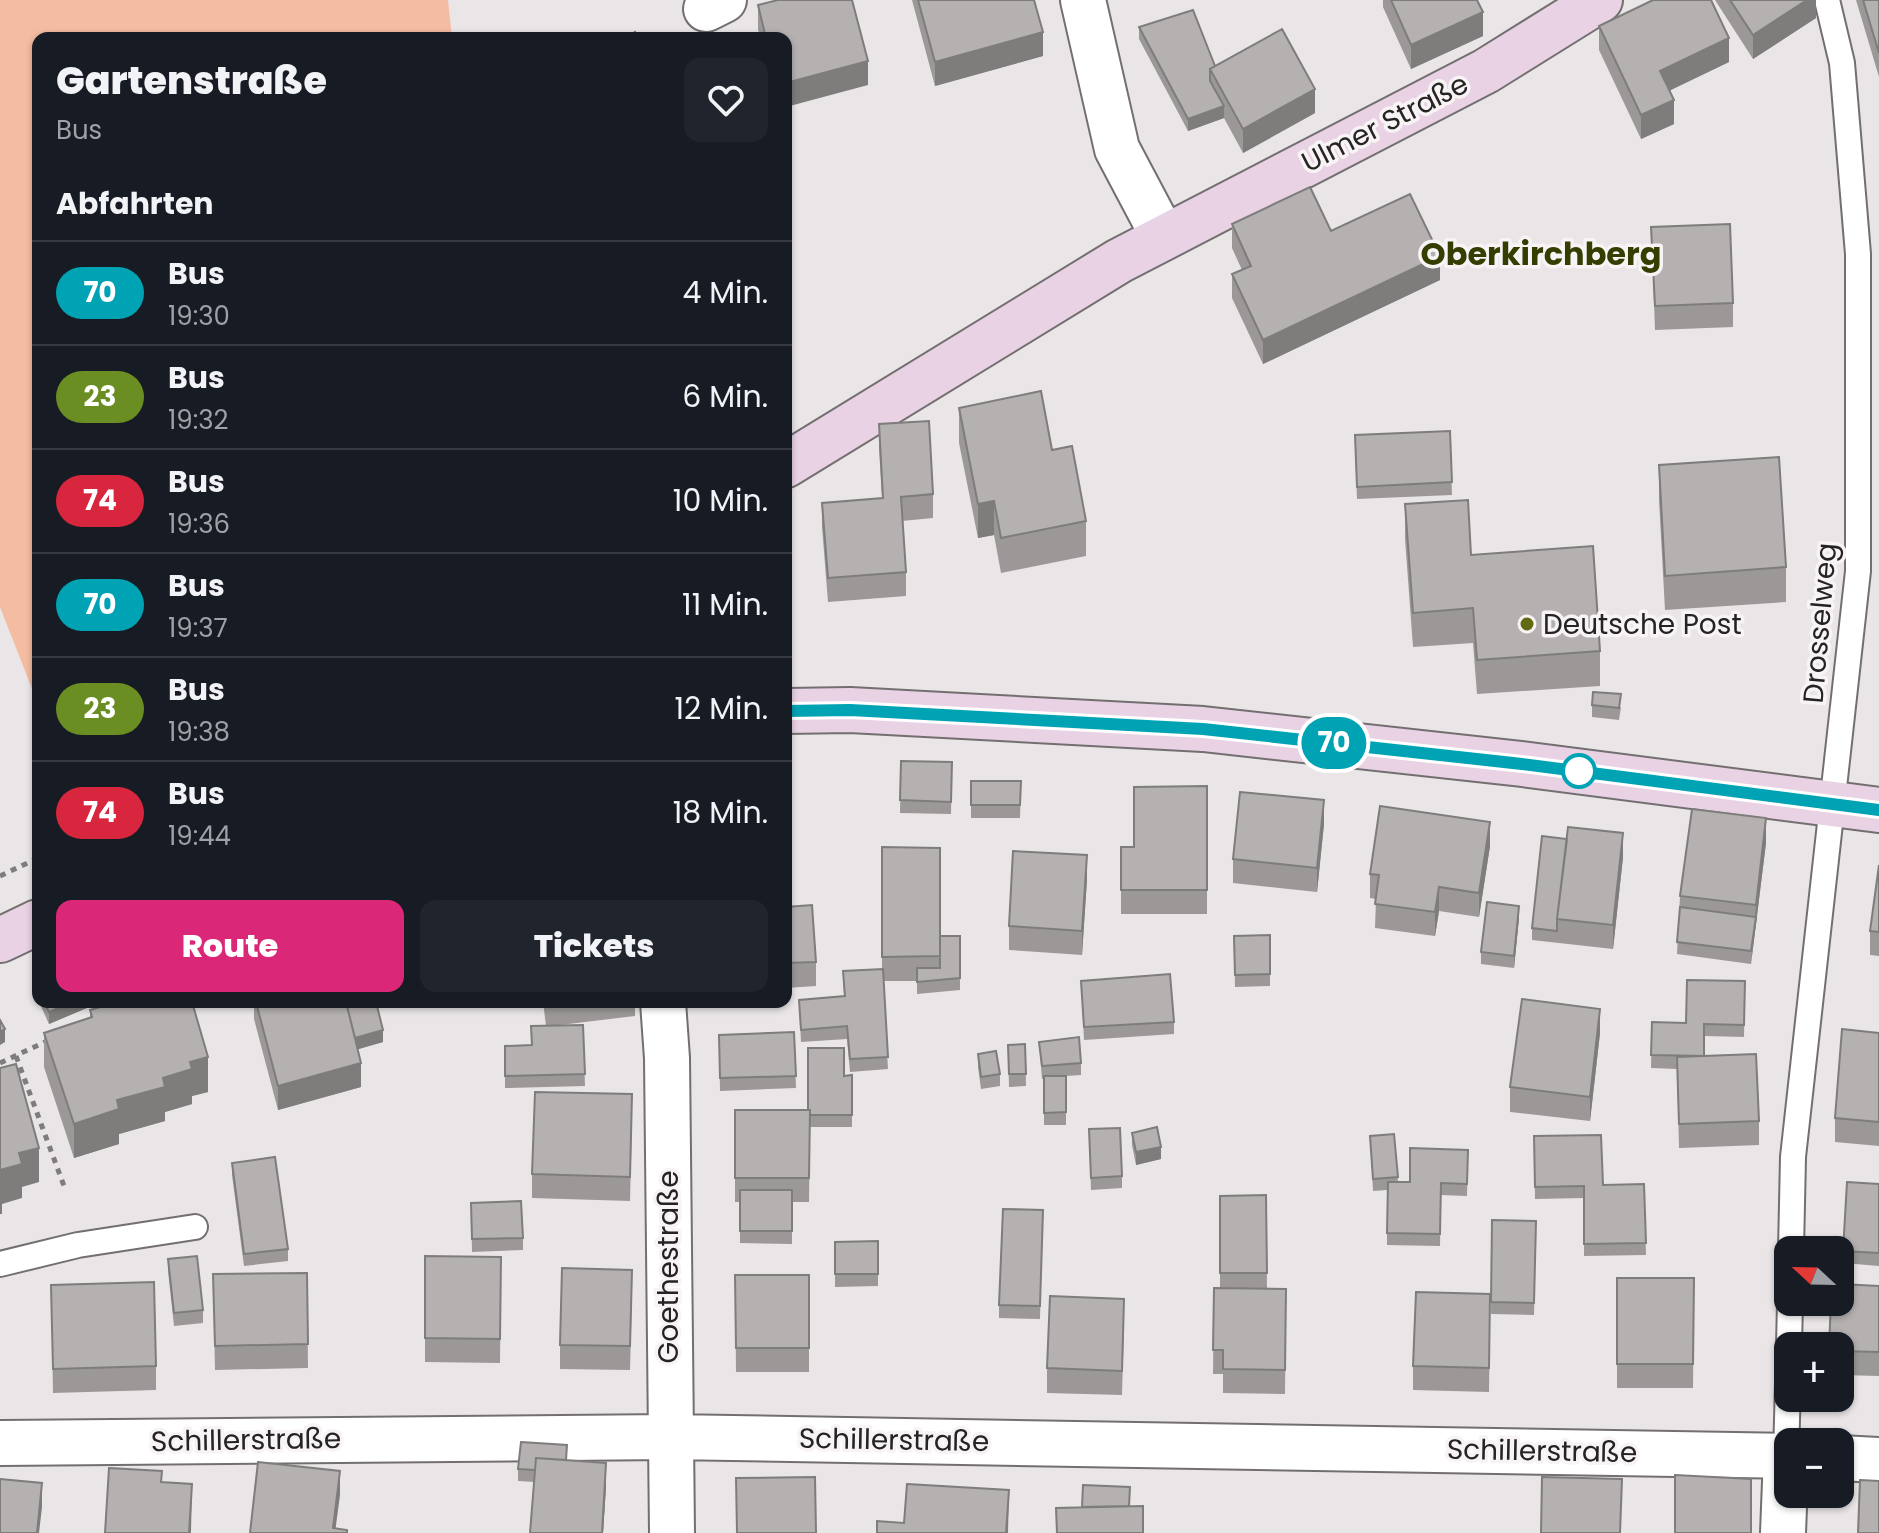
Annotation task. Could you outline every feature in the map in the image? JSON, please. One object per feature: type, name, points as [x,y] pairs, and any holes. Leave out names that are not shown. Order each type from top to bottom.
[{"type":"main road","name":"Ulmer Straße","points":[[792,461],[1163,236],[1486,71],[1600,0]]},
{"type":"main road","points":[[792,707],[1203,729],[1522,764],[1879,810]]},
{"type":"main road","points":[[0,940],[32,925]]},
{"type":"street","points":[[1083,0],[1117,149],[1163,236]]},
{"type":"street","name":"Goethestraße","points":[[663,1008],[667,1058],[672,1533]]},
{"type":"street","name":"Schillerstraße","points":[[0,1443],[669,1437],[1774,1456]]},
{"type":"street","points":[[1854,1459],[1879,1460]]},
{"type":"street","points":[[1783,1533],[1784,1508]]},
{"type":"lane","name":"Drosselweg","points":[[1791,1236],[1793,1157],[1858,571],[1858,254],[1842,63],[1827,0]]},
{"type":"lane","points":[[0,1264],[78,1245],[195,1227]]},
{"type":"path","points":[[0,876],[32,861]]},
{"type":"path","points":[[0,1063],[59,1035]]},
{"type":"path","points":[[15,1055],[64,1186]]},
{"type":"shaded area","points":[[0,0],[448,0],[451,32],[32,32],[32,689],[0,607]]},
{"type":"building","points":[[778,0],[852,0],[868,61],[792,81],[792,32],[765,32],[758,5]]},
{"type":"building","points":[[918,0],[1034,0],[1043,32],[935,62]]},
{"type":"building","points":[[1391,0],[1477,0],[1483,12],[1411,45]]},
{"type":"building","points":[[1653,0],[1711,0],[1729,38],[1660,71],[1674,100],[1641,115],[1599,26]]},
{"type":"building","points":[[1730,0],[1807,0],[1753,35]]},
{"type":"building","points":[[1863,0],[1879,0],[1879,53]]},
{"type":"building","points":[[1193,10],[1215,66],[1210,69],[1210,81],[1224,106],[1188,119],[1139,27]]},
{"type":"building","points":[[1282,29],[1315,89],[1243,129],[1210,69]]},
{"type":"building","points":[[1310,187],[1331,231],[1410,194],[1440,256],[1263,340],[1232,274],[1251,266],[1232,224]]},
{"type":"building","points":[[1730,224],[1733,303],[1655,306],[1651,227]]},
{"type":"building","points":[[1041,391],[1052,450],[1072,446],[1086,521],[1001,538],[994,501],[978,504],[959,408]]},
{"type":"building","points":[[929,421],[933,494],[901,497],[906,572],[828,578],[822,503],[883,498],[879,424]]},
{"type":"building","points":[[1450,431],[1452,482],[1357,487],[1355,435]]},
{"type":"building","points":[[1779,457],[1786,567],[1665,576],[1659,465]]},
{"type":"building","points":[[1468,500],[1471,555],[1593,546],[1600,651],[1477,660],[1473,608],[1413,613],[1405,504]]},
{"type":"building","points":[[1593,692],[1621,694],[1619,708],[1592,705]]},
{"type":"building","points":[[901,761],[952,762],[951,802],[900,800]]},
{"type":"building","points":[[971,781],[1021,781],[1020,805],[971,805]]},
{"type":"building","points":[[1207,786],[1207,890],[1121,890],[1121,847],[1134,847],[1134,787]]},
{"type":"building","points":[[1240,792],[1324,800],[1317,868],[1233,859]]},
{"type":"building","points":[[1380,806],[1490,822],[1479,893],[1439,887],[1435,912],[1375,904],[1379,875],[1370,874]]},
{"type":"building","points":[[1692,809],[1766,818],[1756,905],[1680,896]]},
{"type":"building","points":[[1568,827],[1623,833],[1613,925],[1557,919]]},
{"type":"building","points":[[1542,836],[1567,839],[1557,931],[1532,928]]},
{"type":"building","points":[[882,847],[940,848],[940,956],[882,957]]},
{"type":"building","points":[[1013,851],[1087,855],[1082,931],[1009,926]]},
{"type":"building","points":[[1879,865],[1879,932],[1870,931]]},
{"type":"building","points":[[1487,902],[1519,906],[1514,956],[1481,952]]},
{"type":"building","points":[[812,905],[816,962],[792,963],[792,907]]},
{"type":"building","points":[[1680,907],[1756,917],[1751,951],[1677,942]]},
{"type":"building","points":[[1270,935],[1270,974],[1235,975],[1234,936]]},
{"type":"building","points":[[940,936],[960,936],[960,978],[917,982],[917,968],[940,968]]},
{"type":"building","points":[[883,969],[888,1057],[850,1059],[847,1026],[801,1030],[799,1000],[845,996],[843,971]]},
{"type":"building","points":[[1170,974],[1174,1022],[1084,1027],[1081,981]]},
{"type":"building","points":[[1687,980],[1745,981],[1744,1025],[1704,1024],[1704,1056],[1651,1055],[1652,1022],[1686,1023]]},
{"type":"building","points":[[1522,999],[1600,1009],[1590,1097],[1510,1087]]},
{"type":"building","points":[[194,1008],[208,1057],[190,1062],[192,1069],[163,1078],[165,1087],[117,1100],[119,1109],[74,1124],[44,1033],[92,1017],[90,1010]]},
{"type":"building","points":[[258,1008],[347,1008],[361,1063],[278,1086]]},
{"type":"building","points":[[348,1008],[378,1008],[383,1030],[355,1038]]},
{"type":"building","points":[[583,1025],[585,1074],[505,1076],[505,1046],[532,1045],[531,1026]]},
{"type":"building","points":[[1842,1029],[1879,1033],[1879,1122],[1835,1118]]},
{"type":"building","points":[[794,1032],[796,1076],[720,1078],[719,1035]]},
{"type":"building","points":[[1079,1037],[1081,1063],[1042,1066],[1039,1042]]},
{"type":"building","points":[[1025,1044],[1026,1074],[1009,1074],[1008,1045]]},
{"type":"building","points":[[808,1048],[844,1048],[844,1076],[852,1075],[852,1115],[810,1115]]},
{"type":"building","points":[[996,1051],[1000,1074],[981,1077],[978,1054]]},
{"type":"building","points":[[1756,1054],[1759,1121],[1679,1124],[1677,1057]]},
{"type":"building","points":[[16,1064],[39,1148],[19,1153],[22,1164],[0,1170],[0,1068]]},
{"type":"building","points":[[1044,1076],[1066,1076],[1066,1112],[1044,1113]]},
{"type":"building","points":[[535,1092],[632,1094],[630,1177],[532,1174]]},
{"type":"building","points":[[735,1110],[810,1110],[809,1178],[735,1178]]},
{"type":"building","points":[[1157,1127],[1161,1147],[1136,1152],[1132,1133]]},
{"type":"building","points":[[1120,1128],[1122,1176],[1091,1178],[1089,1129]]},
{"type":"building","points":[[1394,1134],[1398,1177],[1373,1179],[1370,1136]]},
{"type":"building","points":[[1601,1135],[1603,1185],[1644,1184],[1646,1243],[1584,1244],[1584,1186],[1535,1187],[1534,1136]]},
{"type":"building","points":[[1410,1148],[1468,1150],[1467,1184],[1441,1183],[1440,1234],[1387,1233],[1388,1182],[1410,1182]]},
{"type":"building","points":[[275,1157],[288,1249],[244,1254],[232,1163]]},
{"type":"building","points":[[1847,1182],[1879,1184],[1879,1253],[1854,1252],[1854,1236],[1844,1236]]},
{"type":"building","points":[[740,1190],[792,1190],[792,1231],[740,1231]]},
{"type":"building","points":[[1266,1195],[1267,1273],[1220,1273],[1220,1196]]},
{"type":"building","points":[[521,1201],[523,1238],[472,1239],[471,1203]]},
{"type":"building","points":[[1003,1209],[1043,1210],[1040,1306],[999,1305]]},
{"type":"building","points":[[1492,1220],[1536,1221],[1534,1303],[1491,1302]]},
{"type":"building","points":[[878,1241],[878,1274],[835,1274],[835,1242]]},
{"type":"building","points":[[197,1256],[203,1310],[174,1313],[168,1259]]},
{"type":"building","points":[[425,1256],[501,1257],[500,1339],[425,1338]]},
{"type":"building","points":[[562,1268],[632,1270],[630,1346],[560,1345]]},
{"type":"building","points":[[307,1273],[308,1344],[215,1346],[213,1274]]},
{"type":"building","points":[[735,1275],[809,1275],[809,1348],[736,1348]]},
{"type":"building","points":[[1617,1278],[1694,1278],[1693,1364],[1617,1364]]},
{"type":"building","points":[[154,1282],[156,1366],[53,1369],[51,1285]]},
{"type":"building","points":[[1854,1285],[1879,1286],[1879,1352],[1854,1351],[1854,1332],[1830,1332],[1830,1316],[1854,1316]]},
{"type":"building","points":[[1214,1288],[1286,1289],[1285,1370],[1223,1369],[1223,1350],[1213,1350]]},
{"type":"building","points":[[1416,1292],[1490,1294],[1489,1368],[1413,1366]]},
{"type":"building","points":[[1050,1296],[1124,1299],[1122,1371],[1047,1368]]},
{"type":"building","points":[[521,1442],[567,1445],[566,1460],[536,1458],[535,1470],[518,1469]]},
{"type":"building","points":[[536,1458],[606,1463],[602,1533],[530,1533]]},
{"type":"building","points":[[258,1462],[340,1471],[333,1528],[347,1530],[347,1533],[250,1533]]},
{"type":"building","points":[[109,1468],[162,1471],[161,1482],[192,1484],[189,1533],[105,1533]]},
{"type":"building","points":[[1675,1475],[1751,1479],[1751,1533],[1675,1533]]},
{"type":"building","points":[[815,1477],[816,1533],[737,1533],[736,1478]]},
{"type":"building","points":[[1542,1477],[1622,1479],[1620,1533],[1541,1533]]},
{"type":"building","points":[[0,1479],[42,1483],[37,1533],[0,1533]]},
{"type":"building","points":[[1860,1480],[1879,1481],[1879,1533],[1858,1533]]},
{"type":"building","points":[[907,1484],[1009,1490],[1006,1533],[877,1533],[877,1521],[904,1523]]},
{"type":"building","points":[[1083,1485],[1130,1487],[1129,1506],[1082,1507]]},
{"type":"building","points":[[1143,1506],[1143,1533],[1057,1533],[1056,1508]]},
{"type":"bus line","name":"70","points":[[792,711],[850,710],[1203,729],[1522,764],[1879,810]]},
{"type":"place","name":"Deutsche Post","points":[[1527,624]]},
{"type":"district","name":"Oberkirchberg","points":[[1541,253]]}]
